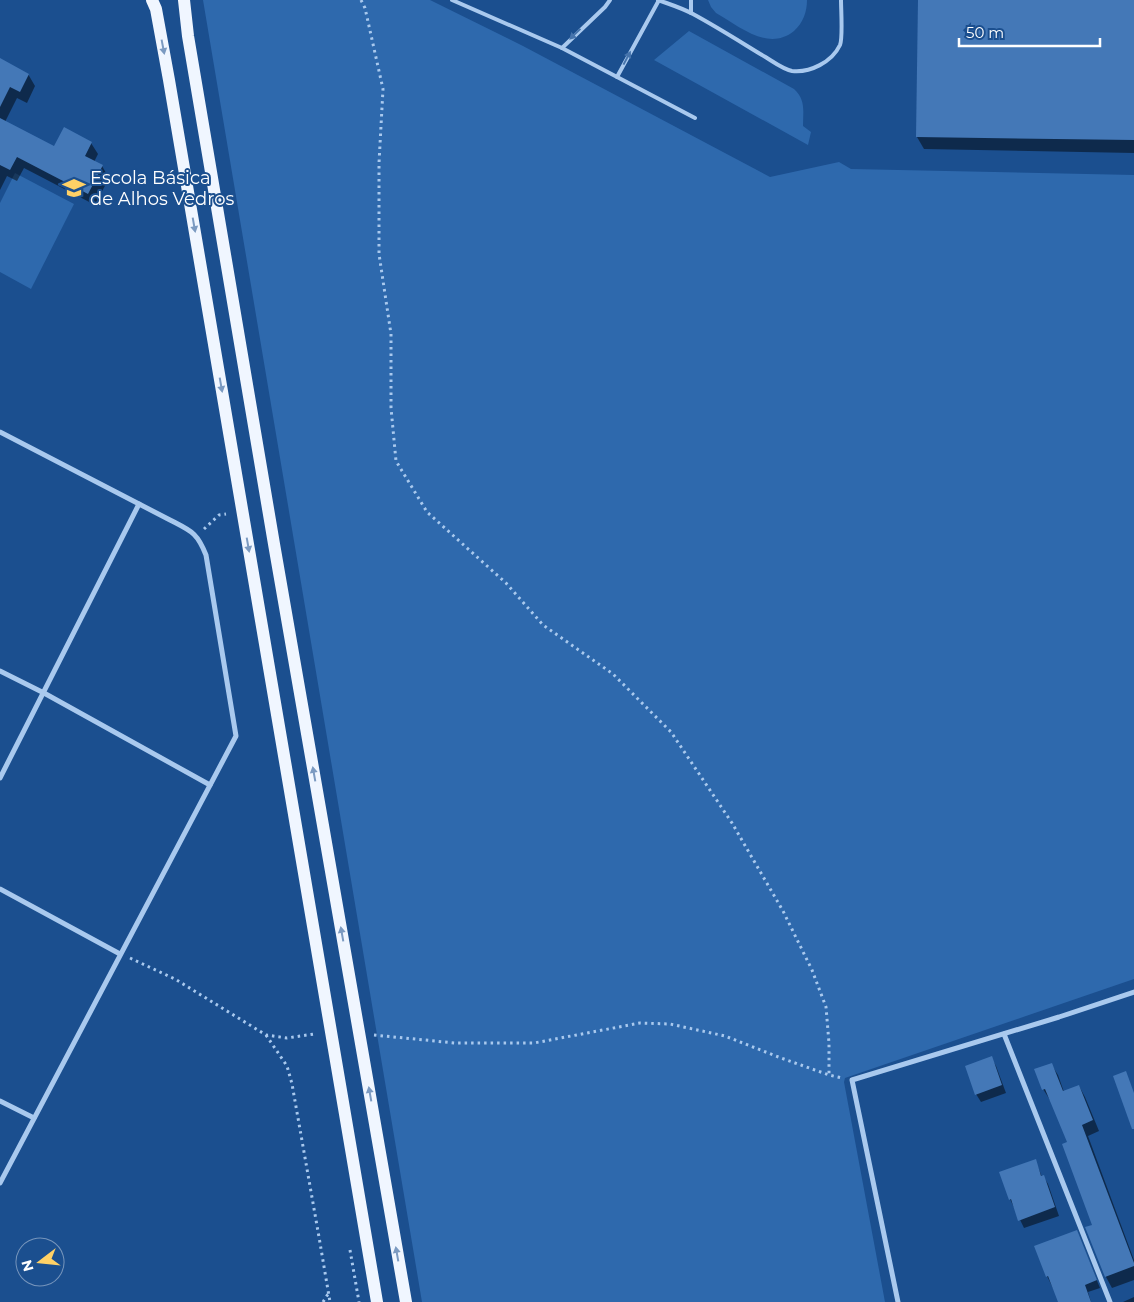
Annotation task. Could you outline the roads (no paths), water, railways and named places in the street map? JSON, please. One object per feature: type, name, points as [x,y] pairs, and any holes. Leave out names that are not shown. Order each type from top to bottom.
[{"type":"main road","points":[[152,0],[156,9],[169,80],[377,1302]]},
{"type":"main road","points":[[184,0],[190,46],[274,544],[406,1302]]},
{"type":"street","points":[[0,432],[179,524],[196,536],[206,555],[236,736],[0,1183]]},
{"type":"street","points":[[0,778],[139,504]]},
{"type":"street","points":[[0,671],[44,692],[210,785]]},
{"type":"street","points":[[0,889],[120,954]]},
{"type":"street","points":[[898,1302],[852,1080],[1134,992]]},
{"type":"street","points":[[1004,1034],[1110,1302]]},
{"type":"street","points":[[0,1101],[34,1118]]},
{"type":"lane","points":[[452,0],[562,48],[695,118]]},
{"type":"lane","points":[[562,48],[605,8],[610,0]]},
{"type":"lane","points":[[617,77],[658,0],[691,13],[790,71],[815,68],[835,53],[841,44],[841,0]]},
{"type":"lane","points":[[691,13],[692,0]]},
{"type":"place","name":"Escola Básica de Alhos Vedros","points":[[74,188]]}]
